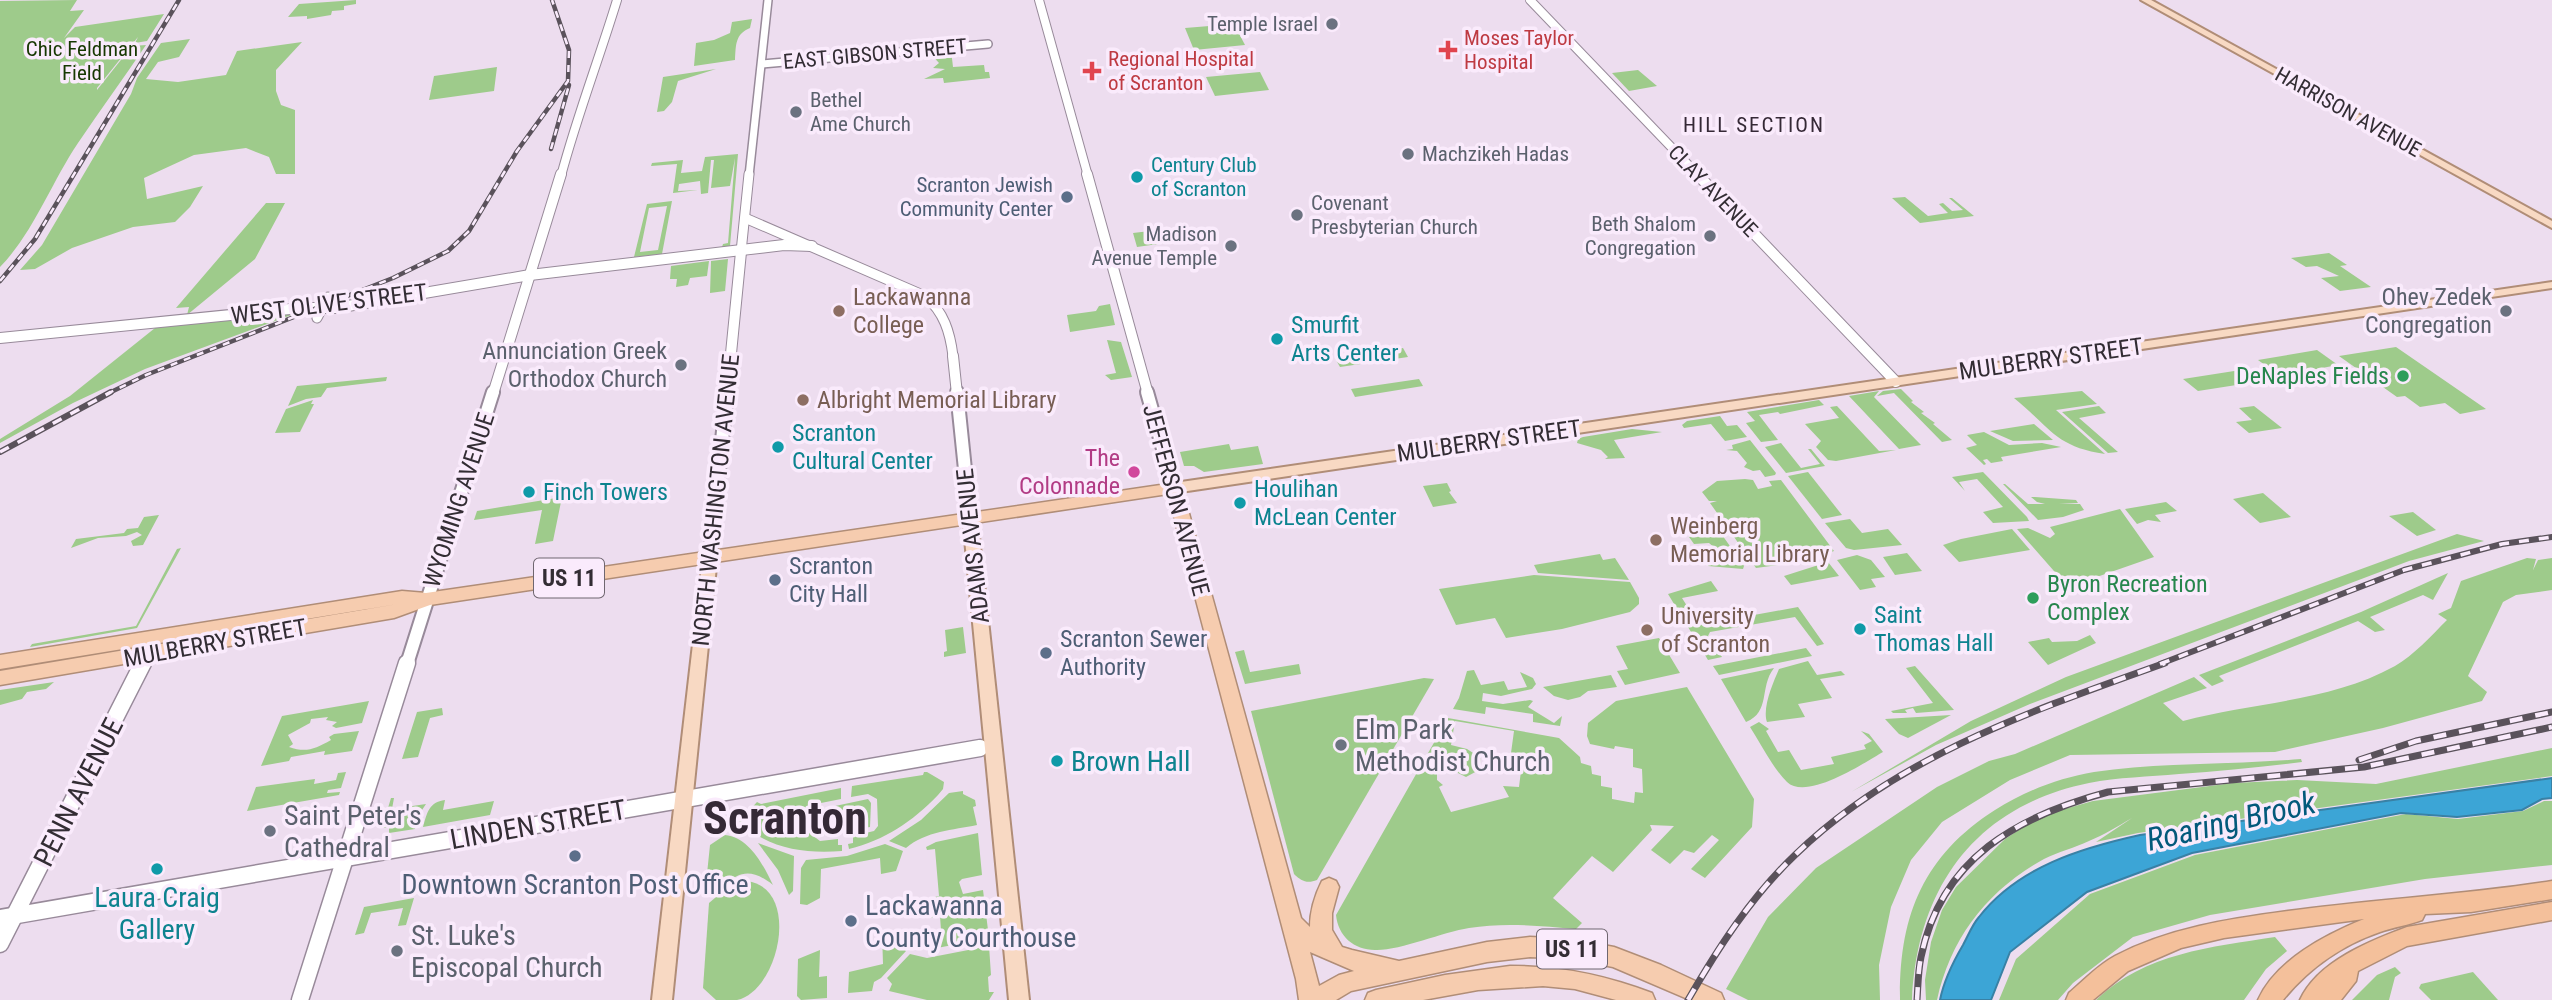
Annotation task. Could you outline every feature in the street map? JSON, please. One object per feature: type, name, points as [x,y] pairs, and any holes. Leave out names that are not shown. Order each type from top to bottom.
[{"type":"highway","name":"MULBERRY STREET","points":[[0,663],[151,647],[394,612],[427,599],[1174,488]]},
{"type":"highway","name":"JEFFERSON AVENUE","points":[[1174,488],[1312,1000]]},
{"type":"highway","name":"MULBERRY STREET","points":[[0,678],[151,647]]},
{"type":"highway","points":[[1329,887],[1321,911],[1321,932],[1329,948],[1338,957]]},
{"type":"highway","points":[[2269,1000],[2297,969],[2346,936],[2412,913],[2552,890]]},
{"type":"highway","points":[[2077,1000],[2120,964],[2179,939],[2224,929],[2361,910],[2482,901]]},
{"type":"highway","points":[[2311,1000],[2332,977],[2367,954],[2396,941],[2429,931],[2552,911]]},
{"type":"highway","name":"US 11","points":[[1292,922],[1313,943],[1338,957],[1367,965],[1405,970],[1498,951],[1550,947],[1595,953],[1634,964],[1713,1000]]},
{"type":"highway","points":[[2329,1000],[2336,988],[2367,954]]},
{"type":"highway","points":[[1312,1000],[1347,982],[1405,970]]},
{"type":"highway","name":"US 11","points":[[1376,1000],[1474,978],[1517,975],[1592,982],[1644,1000]]},
{"type":"main road","name":"WYOMING AVENUE","points":[[300,1000],[530,275],[581,104],[593,78],[617,0]]},
{"type":"main road","name":"JEFFERSON AVENUE","points":[[1039,0],[1174,488]]},
{"type":"main road","name":"CLAY AVENUE","points":[[1530,0],[1896,382]]},
{"type":"main road","name":"HARRISON AVENUE","points":[[2145,0],[2552,225]]},
{"type":"main road","name":"WEST OLIVE STREET","points":[[0,338],[300,308],[336,308],[530,275],[784,246],[812,246]]},
{"type":"main road","name":"NORTH WASHINGTON AVENUE","points":[[662,1000],[741,252]]},
{"type":"main road","name":"MULBERRY STREET","points":[[1174,488],[2552,285]]},
{"type":"main road","name":"ADAMS AVENUE","points":[[953,356],[970,518],[987,746],[1019,1000]]},
{"type":"main road","name":"PENN AVENUE","points":[[0,944],[8,917],[151,647]]},
{"type":"main road","name":"LINDEN STREET","points":[[8,917],[987,746]]},
{"type":"street","name":"NORTH WASHINGTON AVENUE","points":[[741,252],[768,0]]},
{"type":"street","name":"EAST GIBSON STREET","points":[[761,64],[988,44]]},
{"type":"street","name":"ADAMS AVENUE","points":[[745,218],[906,286],[932,302],[948,326],[953,356]]},
{"type":"green space","name":"Chic Feldman Field","points":[[77,0],[70,11],[84,10],[64,38],[75,27],[164,14],[147,41],[135,43],[138,37],[97,88],[132,46],[146,45],[68,158],[33,223],[0,267],[0,1]]},
{"type":"green space","points":[[356,0],[356,4],[344,6],[344,10],[332,11],[331,15],[307,19],[307,16],[288,17],[299,4]]},
{"type":"green space","points":[[752,19],[750,28],[741,33],[737,41],[735,60],[694,66],[696,43],[714,40],[730,33],[732,22]]},
{"type":"green space","points":[[1234,24],[1245,45],[1194,50],[1185,28]]},
{"type":"green space","points":[[190,39],[179,57],[158,62],[146,79],[178,82],[226,75],[237,51],[302,42],[276,70],[276,91],[281,105],[295,110],[295,174],[276,174],[269,157],[246,148],[194,155],[144,178],[147,199],[203,186],[190,207],[175,222],[133,227],[72,248],[35,269],[20,270],[42,245],[131,94],[137,78],[161,43]]},
{"type":"green space","points":[[951,50],[953,67],[984,65],[990,78],[944,83],[943,78],[924,79],[945,69],[933,68],[939,63],[929,52]]},
{"type":"green space","points":[[497,67],[494,91],[429,100],[434,76]]},
{"type":"green space","points":[[716,69],[678,81],[672,102],[664,111],[657,112],[663,77]]},
{"type":"green space","points":[[1638,70],[1657,86],[1629,91],[1612,73]]},
{"type":"green space","points":[[1260,72],[1269,90],[1215,96],[1206,77]]},
{"type":"green space","points":[[738,154],[730,246],[722,247],[728,243],[735,158],[730,186],[711,188],[714,160],[711,160],[708,193],[701,194],[700,181],[679,184],[678,191],[698,190],[673,193],[677,164],[651,166],[652,163],[683,160],[681,173],[702,171],[705,157]]},
{"type":"green space","points":[[1905,197],[1928,216],[1948,213],[1939,204],[1943,203],[1952,211],[1963,210],[1949,198],[1952,198],[1974,216],[1920,223],[1892,198]]},
{"type":"green space","points":[[672,201],[662,254],[634,257],[647,204]],"holes":[[[667,206],[658,250],[640,252],[649,208]]]},
{"type":"green space","points":[[266,203],[285,203],[255,259],[187,315],[189,307],[176,308]]},
{"type":"green space","points":[[1167,229],[1172,242],[1137,247],[1133,233]]},
{"type":"green space","points":[[2329,253],[2347,265],[2340,266],[2371,287],[2340,291],[2321,278],[2339,276],[2317,266],[2306,267],[2291,258]]},
{"type":"green space","points":[[728,259],[725,291],[710,293],[711,261]]},
{"type":"green space","points":[[709,261],[707,276],[690,278],[688,285],[676,287],[677,279],[670,279],[671,266]]},
{"type":"green space","points":[[1110,304],[1115,325],[1070,332],[1067,315],[1096,311],[1099,306]]},
{"type":"green space","points":[[305,310],[145,369],[73,403],[0,443],[0,439],[70,396],[155,328]]},
{"type":"green space","points":[[1107,340],[1121,342],[1132,377],[1111,380],[1105,375],[1116,373]]},
{"type":"green space","name":"DeNaples Fields","points":[[2396,347],[2486,409],[2460,414],[2445,403],[2420,407],[2405,396],[2397,397],[2339,356]]},
{"type":"green space","points":[[1403,348],[1408,357],[1340,367],[1335,358]]},
{"type":"green space","points":[[2317,350],[2338,365],[2280,376],[2258,360]]},
{"type":"green space","points":[[2247,369],[2262,381],[2198,391],[2183,379]]},
{"type":"green space","points":[[387,377],[386,381],[327,388],[321,397],[288,406],[297,386]]},
{"type":"green space","points":[[1419,379],[1423,386],[1355,397],[1351,389]]},
{"type":"green space","points":[[1901,389],[1913,401],[1911,402],[1924,412],[1921,413],[1952,440],[1942,442],[1894,393],[1877,396],[1883,391]]},
{"type":"green space","points":[[1879,391],[1874,397],[1921,445],[1899,449],[1849,396]]},
{"type":"green space","points":[[2082,391],[2097,404],[2056,410],[2105,454],[2088,451],[2064,441],[2014,398]]},
{"type":"green space","points":[[313,400],[311,404],[314,404],[300,432],[275,433],[286,409]]},
{"type":"green space","points":[[1819,400],[1824,405],[1780,414],[1759,415],[1778,440],[1761,442],[1746,423],[1755,421],[1747,412]]},
{"type":"green space","points":[[1837,406],[1879,451],[1896,450],[1836,461],[1828,460],[1816,447],[1821,441],[1805,424],[1839,418],[1830,407]]},
{"type":"green space","points":[[2099,406],[2106,413],[2079,418],[2118,452],[2108,453],[2062,412]]},
{"type":"green space","points":[[2254,406],[2282,428],[2249,433],[2236,422],[2252,420],[2239,408]]},
{"type":"green space","points":[[1720,416],[1727,426],[1737,425],[1747,437],[1725,441],[1711,424],[1684,428],[1682,425],[1687,421]]},
{"type":"green space","points":[[2034,424],[2053,440],[2013,441],[1990,431]]},
{"type":"green space","points":[[1632,429],[1662,432],[1614,440],[1625,458],[1605,459],[1608,457],[1601,450],[1577,443],[1578,439],[1583,437]]},
{"type":"green space","points":[[1984,432],[2009,445],[2042,443],[2061,447],[2001,457],[2003,461],[1991,463],[1987,459],[1983,460],[1986,464],[1984,465],[1966,448],[1977,445],[1967,435]]},
{"type":"green space","points":[[1750,440],[1775,475],[1765,477],[1760,470],[1753,471],[1744,467],[1747,463],[1737,451],[1726,450],[1733,449],[1732,445]]},
{"type":"green space","points":[[1781,443],[1801,468],[1820,464],[1808,449],[1811,449],[1825,466],[1786,473],[1765,447]]},
{"type":"green space","points":[[1229,444],[1231,450],[1258,446],[1263,464],[1204,472],[1194,466],[1184,466],[1180,452]]},
{"type":"green space","points":[[1808,472],[1842,515],[1822,519],[1788,476]]},
{"type":"green space","points":[[1983,472],[2029,521],[1993,523],[1983,512],[2003,507],[1977,479],[1959,482],[1965,491],[1952,477]]},
{"type":"green space","points":[[1753,480],[1758,489],[1772,486],[1769,481],[1781,480],[1834,551],[1799,562],[1756,568],[1710,503],[1717,501],[1709,501],[1702,492],[1717,481]]},
{"type":"green space","points":[[1447,483],[1451,491],[1449,492],[1457,503],[1433,507],[1423,486]]},
{"type":"green space","points":[[2003,484],[2028,504],[2045,504],[2031,497],[2076,500],[2078,503],[2059,504],[2080,504],[2084,510],[2063,517],[2038,520]]},
{"type":"green space","points":[[2263,493],[2291,517],[2260,523],[2233,499]]},
{"type":"green space","points":[[562,497],[553,541],[535,544],[542,510],[474,520],[477,511]]},
{"type":"green space","points":[[2166,502],[2177,511],[2155,515],[2161,522],[2148,520],[2137,524],[2125,509]]},
{"type":"green space","points":[[2120,509],[2154,557],[2068,587],[2017,529],[2028,528],[2050,538],[2055,534],[2050,527]]},
{"type":"green space","points":[[2413,512],[2436,530],[2417,536],[2389,516]]},
{"type":"green space","points":[[159,515],[143,545],[133,546],[131,541],[142,535],[137,532],[126,536],[98,538],[71,548],[76,539],[124,533],[127,529],[138,528],[144,517]]},
{"type":"green space","points":[[1850,519],[1862,533],[1888,529],[1902,545],[1854,550],[1846,548],[1825,523]]},
{"type":"green space","points":[[2012,529],[2030,550],[1959,562],[1943,545],[1961,539]]},
{"type":"green space","points":[[1720,532],[1744,566],[1743,569],[1708,566],[1716,554],[1715,548],[1709,543],[1694,544],[1689,537]]},
{"type":"green space","points":[[2457,534],[2484,541],[2409,561],[2030,704],[1936,745],[1851,792],[1971,721],[2066,677]]},
{"type":"green space","points":[[181,548],[137,628],[30,647],[32,644],[136,626],[177,549]]},
{"type":"green space","points":[[1907,553],[1922,571],[1895,575],[1883,557]]},
{"type":"green space","points":[[1600,554],[1603,560],[1615,558],[1629,580],[1538,573],[1534,565]]},
{"type":"green space","points":[[1857,555],[1871,560],[1885,577],[1871,579],[1876,587],[1860,590],[1837,560]]},
{"type":"green space","points":[[2527,558],[2536,559],[2533,570],[2538,560],[2552,558],[2552,590],[2516,595],[2503,602],[2468,676],[2487,692],[2482,701],[2383,728],[2275,752],[2070,755],[2010,780],[1942,822],[1911,860],[1891,907],[1879,965],[1880,1000],[1748,1000],[1726,989],[1768,917],[1816,868],[1937,787],[1989,761],[2015,754],[2194,677],[2207,688],[2163,703],[2183,721],[2318,694],[2370,678],[2409,656],[2447,620],[2438,614],[2451,608],[2461,581]]},
{"type":"green space","points":[[1828,562],[1839,576],[1791,585],[1784,576]]},
{"type":"green space","points":[[2448,573],[2433,600],[2423,595],[2370,617],[2385,630],[2375,632],[2358,621],[2219,676],[2224,681],[2212,686],[2199,675],[2361,612]]},
{"type":"green space","points":[[1534,575],[1630,582],[1639,598],[1639,604],[1630,612],[1562,629],[1506,638],[1495,618],[1456,625],[1439,589]]},
{"type":"green space","points":[[1711,581],[1718,591],[1682,598],[1699,625],[1798,607],[1824,644],[1817,646],[1795,617],[1710,632],[1708,636],[1722,657],[1708,660],[1668,594]]},
{"type":"green space","points":[[963,627],[966,653],[944,657],[944,652],[947,651],[945,630]]},
{"type":"green space","points":[[2090,635],[2096,643],[2048,665],[2028,642],[2049,638],[2052,642],[2077,641]]},
{"type":"green space","points":[[1659,638],[1680,673],[1625,685],[1617,671],[1628,669],[1616,646]]},
{"type":"green space","points":[[1806,648],[1812,656],[1719,675],[1713,666]]},
{"type":"green space","points":[[1244,650],[1250,672],[1299,664],[1301,674],[1245,684],[1235,652]]},
{"type":"green space","points":[[1808,661],[1817,675],[1841,671],[1845,675],[1820,679],[1832,698],[1798,704],[1805,717],[1767,722],[1767,703],[1779,669]]},
{"type":"green space","points":[[1915,666],[1954,710],[1916,713],[1913,708],[1905,710],[1907,713],[1891,711],[1933,703],[1906,668]]},
{"type":"green space","points":[[1774,668],[1759,712],[1746,722],[1721,679]]},
{"type":"green space","points":[[1474,670],[1481,685],[1504,681],[1508,690],[1527,687],[1520,672],[1533,678],[1536,684],[1532,689],[1501,696],[1483,693],[1482,701],[1503,704],[1530,700],[1533,701],[1528,707],[1554,723],[1562,716],[1560,726],[1533,722],[1533,714],[1486,707],[1485,714],[1453,709],[1467,671]]},
{"type":"green space","points":[[1611,675],[1617,687],[1588,691],[1580,697],[1568,700],[1554,696],[1543,687]]},
{"type":"green space","points":[[1424,678],[1434,679],[1317,880],[1307,882],[1299,878],[1294,874],[1251,711]]},
{"type":"green space","points":[[54,682],[46,689],[27,692],[22,699],[0,705],[0,690]]},
{"type":"green space","points":[[1687,687],[1754,799],[1752,827],[1705,878],[1691,869],[1719,840],[1712,835],[1694,853],[1684,850],[1670,864],[1651,850],[1674,826],[1650,825],[1652,830],[1613,872],[1592,856],[1553,898],[1582,923],[1576,929],[1522,925],[1482,926],[1385,950],[1367,949],[1348,940],[1337,923],[1336,915],[1448,718],[1559,738],[1580,757],[1581,763],[1591,766],[1592,774],[1601,776],[1601,786],[1612,788],[1612,799],[1634,803],[1635,792],[1643,793],[1642,769],[1633,767],[1633,749],[1615,746],[1614,749],[1590,744],[1587,736],[1588,723],[1616,701]],"holes":[[[1455,721],[1514,731],[1511,753],[1523,755],[1519,787],[1503,786],[1509,797],[1451,812],[1439,787],[1443,785],[1437,780],[1437,774],[1446,767],[1466,777],[1479,770],[1481,758],[1467,749],[1451,745]]]},
{"type":"green space","points":[[369,701],[362,723],[336,728],[332,726],[337,722],[326,720],[328,717],[311,719],[310,723],[288,735],[293,744],[289,747],[306,750],[331,740],[329,737],[334,734],[359,731],[352,751],[324,755],[325,751],[261,766],[282,716]]},
{"type":"green space","points":[[442,708],[443,715],[430,718],[418,757],[402,759],[417,712]]},
{"type":"green space","points":[[1951,715],[1908,738],[1899,734],[1885,719]]},
{"type":"green space","points":[[1759,722],[1769,729],[1766,731],[1778,752],[1789,750],[1801,770],[1834,764],[1831,757],[1866,749],[1864,745],[1872,741],[1861,731],[1869,734],[1883,752],[1821,784],[1796,787],[1787,782],[1776,769],[1750,727]]},
{"type":"green space","points":[[2552,748],[2552,776],[2138,833],[2096,842],[2132,818],[2095,839],[2044,859],[2006,885],[1989,901],[1962,936],[1943,977],[1937,1000],[1926,1000],[1925,980],[1931,942],[1942,910],[1956,887],[2005,839],[2034,820],[2093,801],[2233,783],[2297,780],[2376,784]]},
{"type":"green space","points":[[2301,759],[2302,762],[2271,766],[2100,781],[2049,794],[2014,811],[1984,832],[1960,858],[1940,888],[1926,922],[1916,959],[1912,1000],[1900,1000],[1904,941],[1920,891],[1933,868],[1950,847],[1995,810],[2043,786],[2094,772]]},
{"type":"green space","points":[[346,772],[341,788],[328,790],[327,793],[340,792],[339,795],[247,811],[256,787],[315,779],[314,784],[336,780],[338,773]]},
{"type":"green space","points":[[924,772],[944,782],[938,795],[897,829],[874,841],[849,849],[848,844],[853,843],[853,836],[874,831],[878,826],[877,799],[868,794],[851,797],[852,786],[923,775]]},
{"type":"green space","points":[[841,788],[841,799],[821,803],[815,808],[812,835],[820,841],[838,839],[842,851],[814,852],[787,848],[762,838],[739,821],[741,814],[746,814],[757,802],[761,804]]},
{"type":"green space","points":[[963,791],[963,794],[975,800],[976,806],[973,807],[977,825],[931,835],[906,848],[889,841],[921,820],[949,793]]},
{"type":"green space","points":[[391,798],[394,798],[392,809],[426,804],[418,816],[415,829],[389,833],[389,827],[382,828]]},
{"type":"green space","points":[[868,799],[871,803],[870,827],[820,835],[821,809]]},
{"type":"green space","points":[[445,800],[443,810],[494,801],[490,815],[423,827],[432,806]]},
{"type":"green space","points":[[2544,801],[2552,801],[2552,865],[2425,879],[2210,915],[2133,937],[2073,983],[2058,1000],[1999,1000],[2016,959],[2090,894],[2195,855],[2406,814],[2458,819],[2523,811]]},
{"type":"green space","points":[[978,833],[982,875],[959,882],[963,894],[983,890],[989,938],[937,948],[931,945],[929,933],[941,930],[940,916],[929,918],[927,899],[939,896],[935,849],[927,850],[926,847],[936,842]]},
{"type":"green space","points":[[725,835],[734,837],[748,847],[760,861],[773,885],[761,877],[743,874],[705,893],[710,845]]},
{"type":"green space","points":[[758,843],[794,856],[793,891],[789,895],[778,870]]},
{"type":"green space","points":[[885,844],[903,851],[896,871],[881,874],[880,858],[821,869],[820,898],[807,905],[800,904],[801,868],[806,860],[847,856]]},
{"type":"green space","points":[[747,881],[764,888],[774,901],[779,919],[773,960],[764,978],[752,992],[737,1000],[716,1000],[703,988],[709,903],[729,886]]},
{"type":"green space","points":[[414,898],[406,925],[398,926],[403,908],[371,913],[364,933],[355,935],[364,907]]},
{"type":"green space","points":[[887,931],[889,935],[897,933],[901,946],[906,951],[874,982],[872,991],[848,993],[849,972],[883,964],[882,932]]},
{"type":"green space","points":[[2275,937],[2287,951],[2266,969],[2244,1000],[2096,1000],[2115,984],[2157,962],[2203,949]]},
{"type":"green space","points":[[989,946],[989,992],[994,992],[989,1000],[927,1000],[889,991],[892,984],[887,978],[910,954],[927,958]]},
{"type":"green space","points":[[820,950],[819,977],[827,976],[827,998],[801,1000],[797,996],[798,959]]},
{"type":"green space","points":[[2395,967],[2401,973],[2395,977],[2389,1000],[2352,1000],[2377,975]]},
{"type":"green space","points":[[2473,972],[2498,1000],[2431,1000],[2419,988],[2421,984]]},
{"type":"water","points":[[2552,778],[2552,798],[2542,799],[2522,810],[2457,817],[2401,813],[2192,853],[2087,892],[2010,952],[1991,1000],[1940,1000],[1949,971],[1979,917],[2012,885],[2073,853],[2140,835]]},
{"type":"railway","points":[[0,281],[35,239],[179,0]]},
{"type":"railway","points":[[110,393],[146,375],[393,278],[448,251],[469,231],[517,151],[568,81],[569,50],[552,0]]},
{"type":"railway","points":[[551,149],[569,85]]},
{"type":"railway","points":[[0,452],[110,393]]},
{"type":"railway","points":[[2160,664],[2404,570],[2502,544],[2552,537]]},
{"type":"railway","points":[[1688,1000],[1736,924],[1779,871],[1835,820],[1877,790],[1969,739],[2017,718],[2165,663]]},
{"type":"railway","points":[[2359,760],[2416,741],[2552,712]]},
{"type":"railway","points":[[1917,1000],[1921,957],[1931,922],[1946,893],[1965,868],[1988,846],[2044,814],[2108,792],[2364,767],[2552,727]]},
{"type":"place","name":"Temple Israel","points":[[1332,24]]},
{"type":"place","name":"Moses Taylor Hospital","points":[[1448,50]]},
{"type":"place","name":"Regional Hospital of Scranton","points":[[1092,71]]},
{"type":"place","name":"Bethel Ame Church","points":[[796,112]]},
{"type":"place","name":"Machzikeh Hadas","points":[[1408,154]]},
{"type":"place","name":"Century Club of Scranton","points":[[1137,177]]},
{"type":"place","name":"Scranton Jewish Community Center","points":[[1067,197]]},
{"type":"place","name":"Covenant Presbyterian Church","points":[[1297,215]]},
{"type":"place","name":"Beth Shalom Congregation","points":[[1710,236]]},
{"type":"place","name":"Madison Avenue Temple","points":[[1231,246]]},
{"type":"place","name":"Lackawanna College","points":[[839,311]]},
{"type":"place","name":"Ohev Zedek Congregation","points":[[2506,311]]},
{"type":"place","name":"Smurfit Arts Center","points":[[1277,339]]},
{"type":"place","name":"Annunciation Greek Orthodox Church","points":[[681,365]]},
{"type":"place","name":"DeNaples Fields","points":[[2403,376]]},
{"type":"place","name":"Albright Memorial Library","points":[[803,400]]},
{"type":"place","name":"Scranton Cultural Center","points":[[778,447]]},
{"type":"place","name":"The Colonnade","points":[[1134,472]]},
{"type":"place","name":"Finch Towers","points":[[529,492]]},
{"type":"place","name":"Houlihan McLean Center","points":[[1240,503]]},
{"type":"place","name":"Weinberg Memorial Library","points":[[1656,540]]},
{"type":"place","name":"Scranton City Hall","points":[[775,580]]},
{"type":"place","name":"Byron Recreation Complex","points":[[2033,598]]},
{"type":"place","name":"Saint Thomas Hall","points":[[1860,629]]},
{"type":"place","name":"University of Scranton","points":[[1647,630]]},
{"type":"place","name":"Scranton Sewer Authority","points":[[1046,653]]},
{"type":"place","name":"Elm Park Methodist Church","points":[[1341,745]]},
{"type":"place","name":"Brown Hall","points":[[1057,761]]},
{"type":"place","name":"Saint Peter's Cathedral","points":[[270,831]]},
{"type":"place","name":"Downtown Scranton Post Office","points":[[575,856]]},
{"type":"place","name":"Laura Craig Gallery","points":[[157,869]]},
{"type":"place","name":"Lackawanna County Courthouse","points":[[851,921]]},
{"type":"place","name":"St. Luke's Episcopal Church","points":[[397,951]]},
{"type":"district","name":"HILL SECTION","points":[[1754,125]]},
{"type":"district","name":"Scranton","points":[[785,818]]},
{"type":"water label","name":"Roaring Brook","points":[[2231,821]]}]
